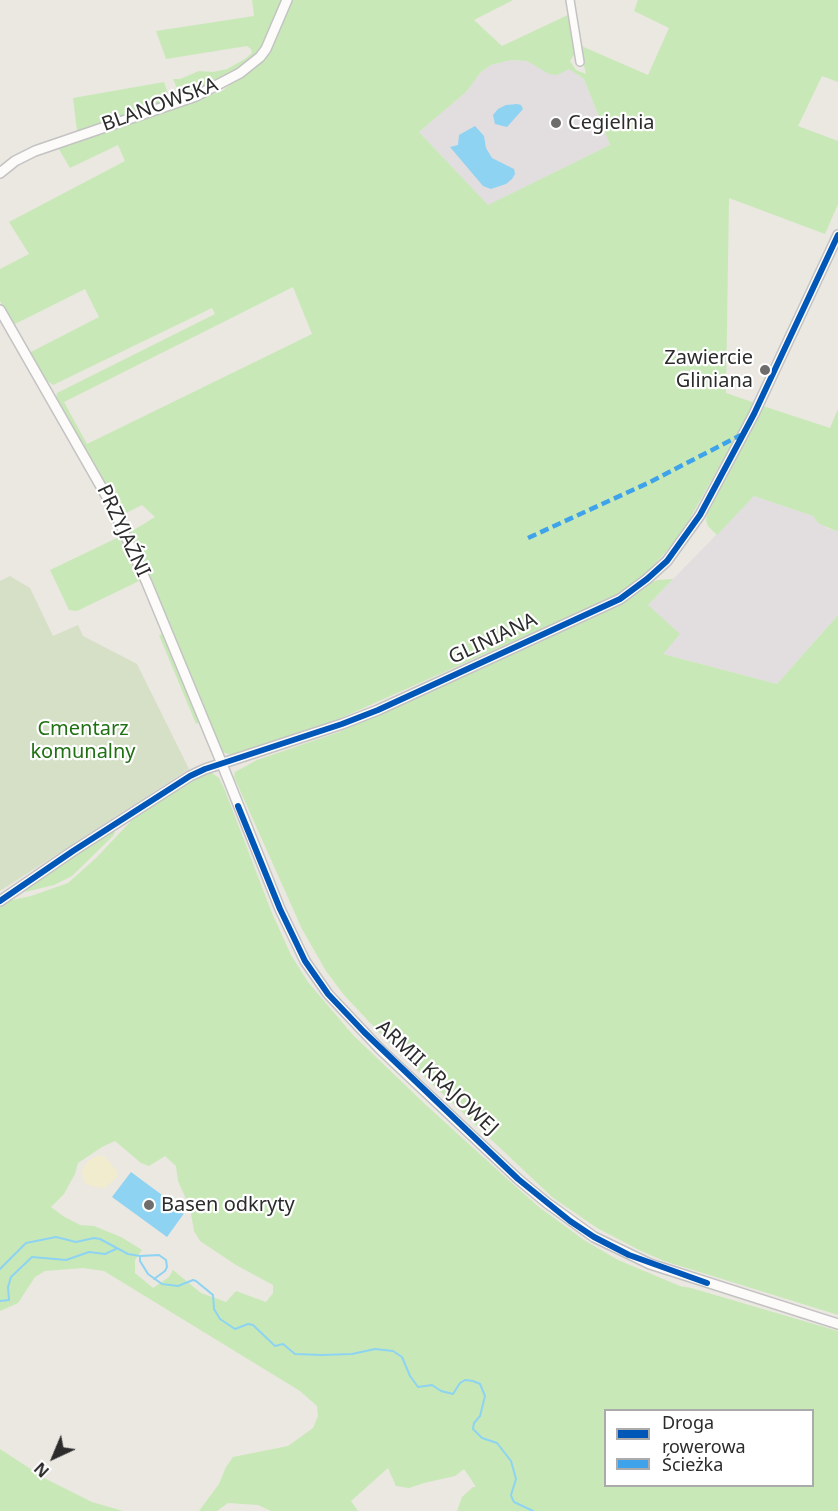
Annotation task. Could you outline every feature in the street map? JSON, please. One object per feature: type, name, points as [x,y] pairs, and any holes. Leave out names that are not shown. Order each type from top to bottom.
[{"type":"street","name":"BLANOWSKA","points":[[0,173],[15,161],[35,151],[196,96],[240,73],[260,57],[266,49],[287,0]]},
{"type":"street","points":[[570,0],[580,62]]},
{"type":"street","name":"GLINIANA","points":[[0,901],[175,784],[206,769],[378,710],[620,599],[648,579],[667,561],[700,516],[754,414],[838,235]]},
{"type":"street","name":"PRZYJAŹNI","points":[[0,310],[108,496],[146,580],[222,764]]},
{"type":"street","name":"ARMII KRAJOWEJ","points":[[222,764],[295,944],[316,979],[380,1049],[518,1179],[570,1221],[594,1237],[629,1255],[707,1283],[838,1324]]},
{"type":"shaded area","points":[[511,60],[527,61],[557,75],[568,68],[584,79],[610,145],[488,206],[419,132],[466,92],[481,72],[491,65]]},
{"type":"shaded area","points":[[754,496],[813,516],[827,528],[838,532],[838,615],[777,684],[663,654],[648,605]]},
{"type":"green space","points":[[252,0],[284,0],[263,47],[257,55],[234,72],[188,95],[180,95],[173,79],[180,79],[199,71],[213,72],[227,69],[245,59],[252,53],[251,49],[247,46],[166,59],[156,31],[254,16]]},
{"type":"green space","points":[[292,0],[513,0],[474,20],[502,46],[570,14],[576,52],[570,61],[576,70],[586,74],[579,45],[648,75],[669,28],[634,11],[638,0],[838,0],[838,82],[822,76],[798,126],[838,141],[838,204],[825,234],[729,198],[726,393],[755,403],[689,520],[669,548],[644,576],[615,596],[341,718],[231,755],[223,752],[207,719],[129,533],[155,517],[142,505],[124,514],[116,504],[56,398],[57,393],[215,314],[212,308],[53,385],[46,380],[29,353],[99,317],[85,289],[13,325],[0,301],[0,269],[29,254],[9,222],[125,161],[118,145],[70,168],[57,146],[222,91],[265,57],[277,38]],"holes":[[[511,60],[527,61],[549,74],[557,75],[569,69],[584,79],[610,145],[488,205],[419,132],[466,92],[481,72],[491,65]],[[293,287],[312,334],[87,444],[64,402]]]},
{"type":"green space","points":[[164,82],[169,97],[165,101],[77,131],[73,98]]},
{"type":"green space","points":[[763,406],[830,428],[838,409],[838,532],[818,523],[813,516],[754,496],[717,535],[708,526],[707,513]]},
{"type":"green space","points":[[119,537],[139,581],[77,611],[69,610],[50,570]]},
{"type":"green space","name":"Cmentarz komunalny","points":[[10,576],[30,588],[53,636],[78,625],[83,636],[137,664],[189,769],[0,891],[0,581]]},
{"type":"green space","points":[[673,579],[648,605],[680,634],[663,654],[777,684],[838,615],[838,1315],[664,1261],[597,1228],[552,1197],[391,1045],[344,995],[326,971],[302,929],[234,777],[235,772],[257,760],[339,732],[601,612],[643,586],[658,580]]},
{"type":"green space","points":[[163,634],[200,722],[196,724],[159,635]]},
{"type":"green space","points":[[206,772],[219,778],[272,913],[291,955],[308,982],[353,1035],[426,1105],[539,1207],[584,1240],[618,1260],[680,1286],[838,1331],[838,1511],[457,1511],[462,1497],[476,1487],[464,1469],[455,1476],[409,1488],[396,1486],[388,1468],[351,1501],[358,1511],[271,1511],[258,1505],[228,1503],[217,1511],[199,1511],[219,1484],[233,1457],[288,1446],[313,1428],[318,1416],[317,1406],[300,1391],[104,1271],[83,1268],[45,1271],[35,1277],[18,1303],[0,1311],[0,907],[8,901],[31,896],[68,883],[96,858],[132,820],[177,787]],"holes":[[[115,1141],[141,1163],[149,1166],[165,1156],[176,1166],[178,1181],[190,1208],[194,1231],[200,1241],[236,1265],[273,1285],[273,1293],[266,1302],[236,1291],[226,1302],[201,1293],[173,1270],[169,1277],[153,1288],[135,1273],[135,1260],[142,1250],[121,1237],[94,1226],[80,1225],[51,1207],[64,1194],[78,1163],[102,1147]]]},
{"type":"green space","points":[[111,831],[115,832],[113,836],[72,876],[54,885],[25,892],[28,887]]},
{"type":"green space","points":[[0,1449],[46,1479],[92,1502],[123,1511],[0,1511]]},
{"type":"sand","points":[[96,1156],[104,1156],[117,1171],[117,1177],[105,1188],[86,1184],[83,1178],[82,1170],[88,1161]]},
{"type":"water","points":[[517,104],[523,109],[507,127],[495,124],[493,115],[498,109],[506,105]]},
{"type":"water","points":[[475,126],[484,136],[486,148],[492,158],[514,169],[515,174],[506,184],[491,189],[483,186],[450,147],[458,145],[459,135]]},
{"type":"water","name":"Basen odkryty","points":[[131,1172],[185,1212],[167,1237],[112,1197]]},
{"type":"waterway","points":[[0,1269],[26,1243],[56,1237],[76,1242],[100,1239],[128,1254],[140,1256],[140,1261],[148,1274],[162,1284],[178,1286],[196,1281],[213,1295],[214,1309],[220,1319],[235,1329],[248,1324],[253,1325],[275,1346],[283,1344],[295,1354],[352,1354],[375,1349],[393,1351],[402,1357],[410,1376],[418,1387],[432,1385],[441,1391],[453,1394],[460,1383],[465,1380],[480,1384],[485,1396],[480,1416],[474,1423],[473,1429],[482,1438],[497,1443],[511,1461],[516,1479],[512,1498],[514,1502],[533,1511]]},
{"type":"waterway","points":[[0,1301],[9,1300],[8,1287],[11,1277],[32,1257],[66,1260],[89,1252],[105,1254],[116,1249]]},
{"type":"waterway","points":[[140,1256],[159,1255],[166,1260],[165,1271],[154,1279]]},
{"type":"marked path","points":[[528,538],[648,483],[741,435]]},
{"type":"cycle path","points":[[0,901],[190,776],[378,710],[620,599],[647,579],[667,561],[700,515],[754,414],[838,235]]},
{"type":"cycle path","points":[[238,806],[280,909],[305,961],[328,994],[364,1032],[518,1179],[570,1221],[594,1237],[629,1255],[707,1283]]},
{"type":"place","name":"Cegielnia","points":[[556,123]]},
{"type":"place","name":"Zawiercie Gliniana","points":[[765,370]]},
{"type":"place","name":"Basen odkryty","points":[[149,1205]]}]
